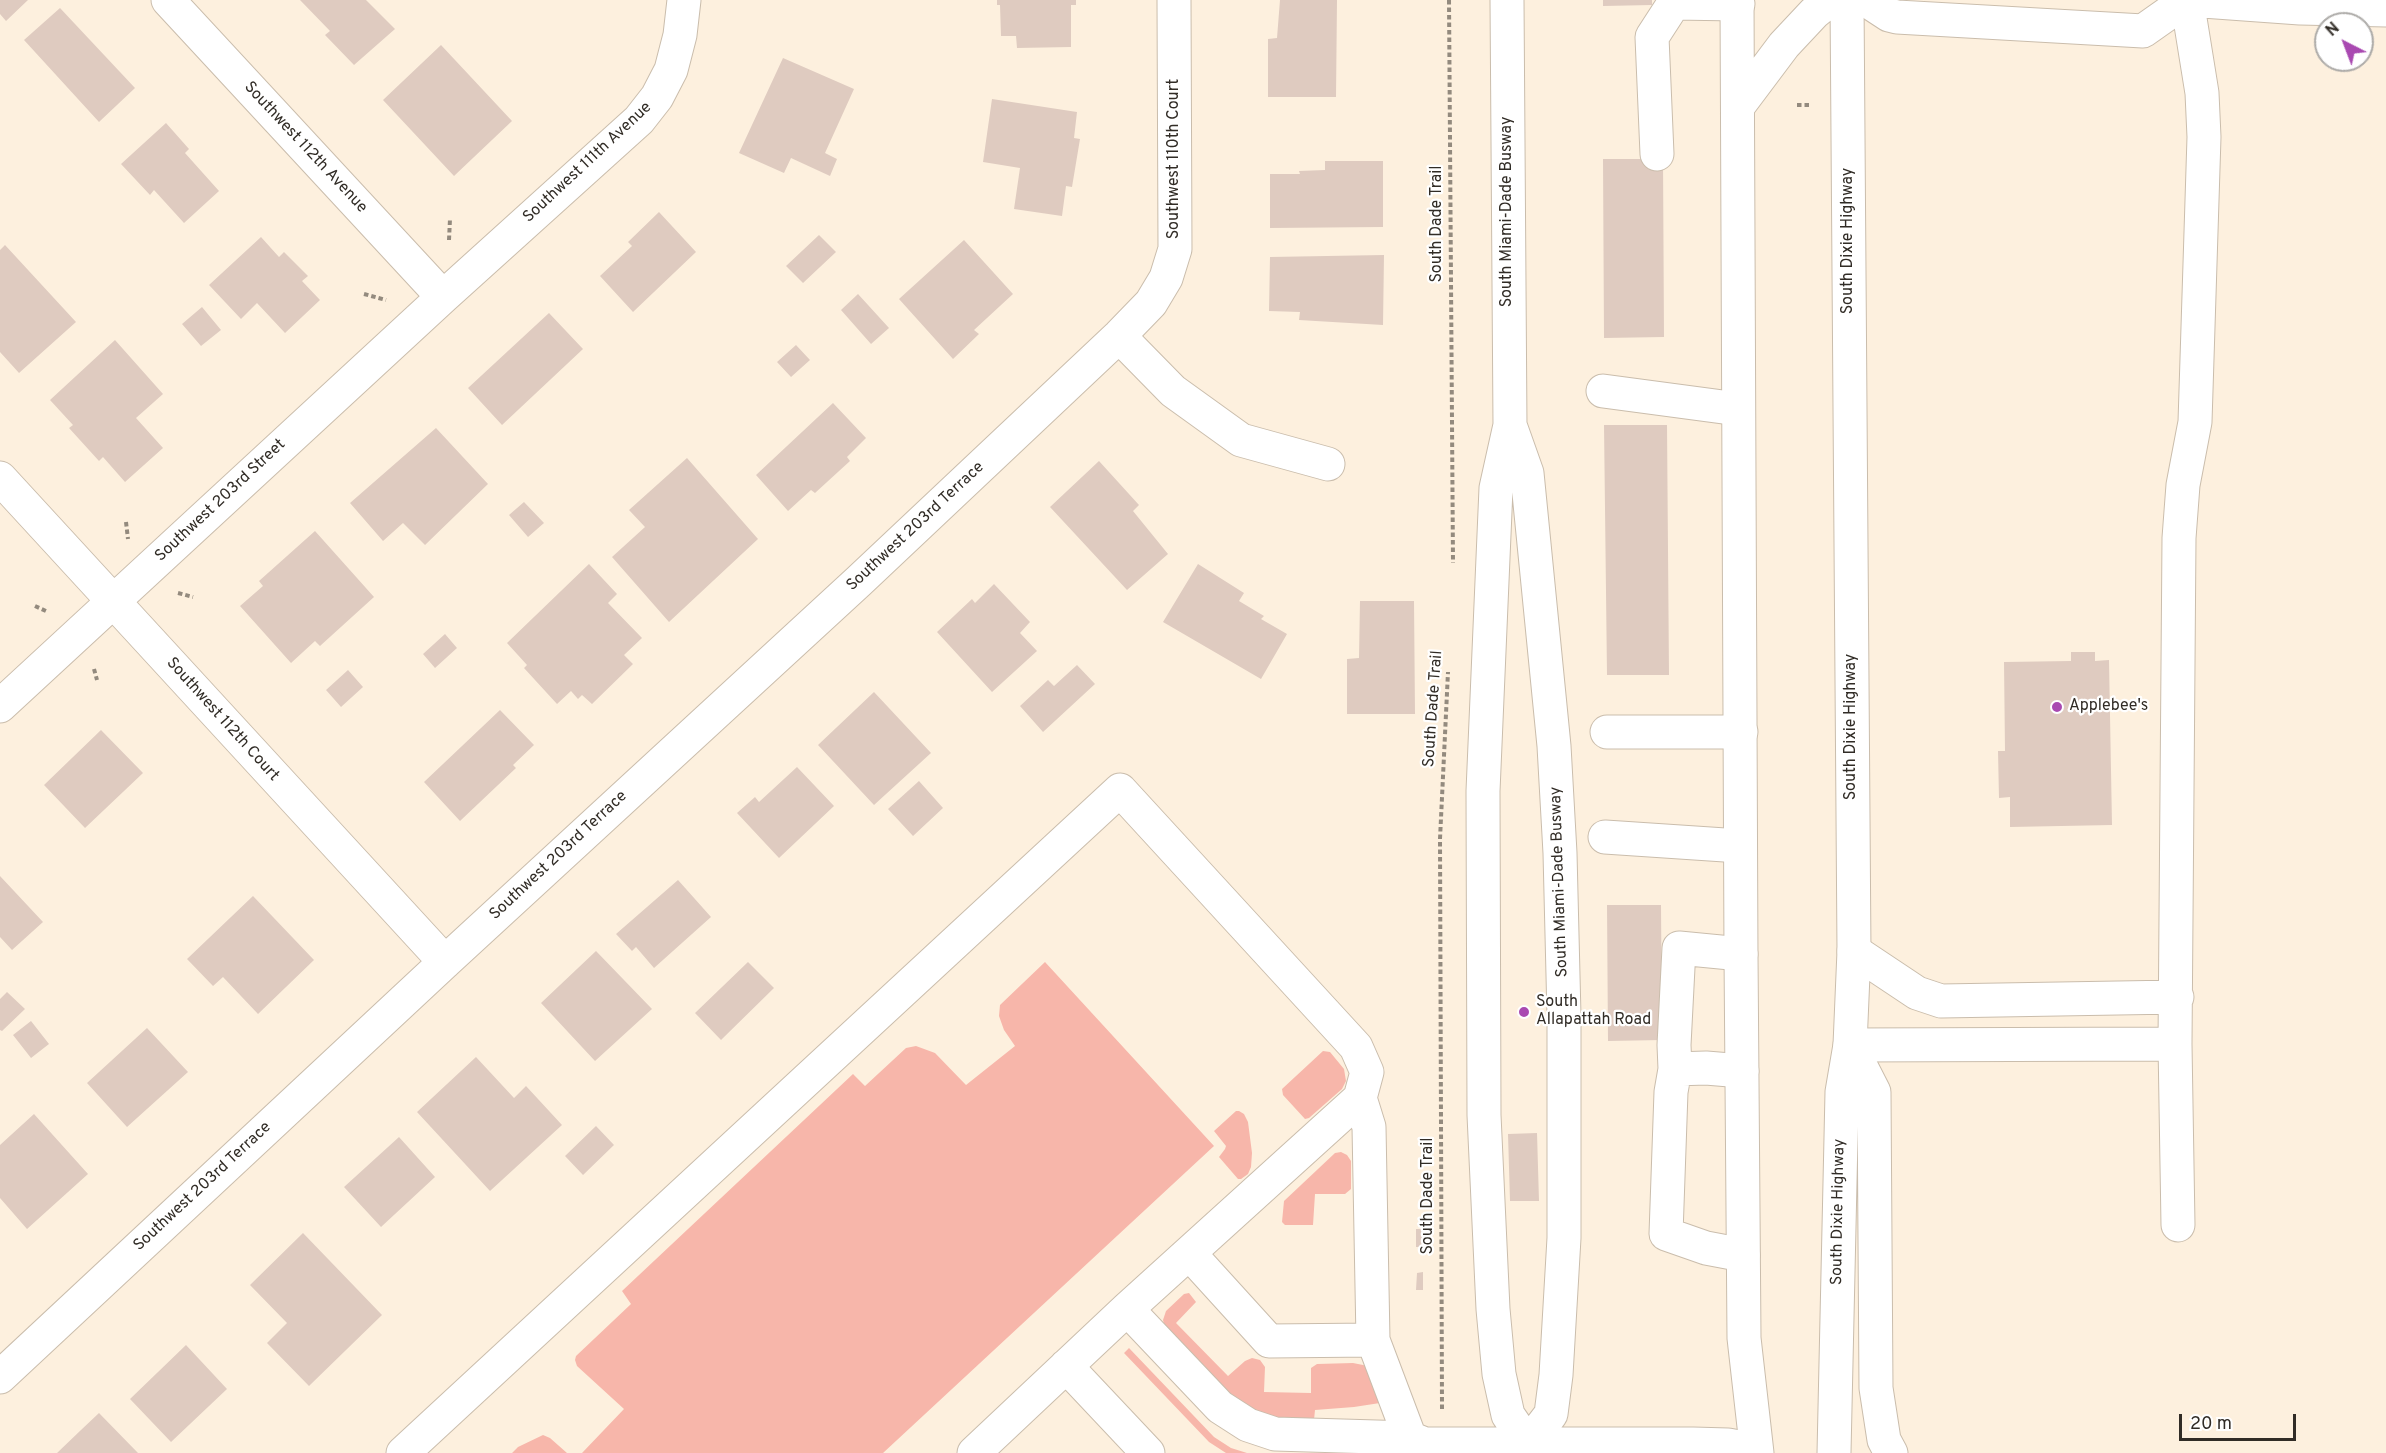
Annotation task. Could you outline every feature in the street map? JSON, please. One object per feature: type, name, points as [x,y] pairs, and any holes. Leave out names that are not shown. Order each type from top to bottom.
[{"type":"main road","name":"Southwest 112th Avenue","points":[[168,0],[442,297]]},
{"type":"main road","name":"Southwest 111th Avenue","points":[[442,297],[597,159],[645,112],[657,97],[671,70],[680,34],[684,0]]},
{"type":"main road","name":"Southwest 110th Court","points":[[1119,336],[1150,303],[1166,278],[1175,249],[1174,0]]},
{"type":"main road","name":"South Miami-Dade Busway","points":[[1507,0],[1510,425],[1496,488],[1483,791],[1484,1115],[1493,1309],[1499,1374],[1508,1415],[1528,1448],[1551,1414],[1557,1365],[1564,1238],[1564,1016],[1560,853],[1554,746],[1527,473],[1510,425]]},
{"type":"main road","points":[[1739,105],[1784,45],[1814,13],[1830,0]]},
{"type":"main road","name":"South Dixie Highway","points":[[1834,1453],[1842,1092],[1850,1045],[1854,951],[1847,0]]},
{"type":"main road","points":[[1866,0],[1889,15],[1897,17],[2143,31],[2188,0],[2300,8],[2386,10]]},
{"type":"main road","points":[[2178,1225],[2175,1044],[2179,538],[2184,485],[2195,422],[2204,137],[2199,69],[2188,0]]},
{"type":"main road","points":[[1127,1309],[1220,1407],[1248,1425],[1275,1434],[1417,1445],[1528,1448],[1693,1444],[1728,1445],[1756,1451],[1744,1338],[1737,2],[1674,2],[1652,37],[1657,154]]},
{"type":"main road","name":"Southwest 203rd Street","points":[[0,706],[442,297]]},
{"type":"main road","points":[[1119,336],[1173,391],[1241,440],[1328,464]]},
{"type":"main road","name":"Southwest 203rd Terrace","points":[[0,1377],[445,962],[859,581],[1119,336]]},
{"type":"main road","points":[[1603,391],[1738,409]]},
{"type":"main road","name":"Southwest 112th Court","points":[[0,478],[445,962]]},
{"type":"main road","points":[[1607,732],[1741,732]]},
{"type":"main road","points":[[403,1453],[1120,790],[1356,1047],[1367,1072],[1360,1098],[1369,1127],[1373,1340],[1417,1445]]},
{"type":"main road","points":[[1605,837],[1740,846]]},
{"type":"main road","points":[[1741,954],[1679,948],[1666,1234],[1706,1248],[1743,1255]]},
{"type":"main road","points":[[1854,951],[1917,993],[1941,1001],[2177,998]]},
{"type":"main road","points":[[1891,1453],[1884,1440],[1876,1388],[1874,1092],[1850,1045],[2175,1044]]},
{"type":"main road","points":[[1675,1069],[1706,1068],[1742,1071]]},
{"type":"main road","points":[[974,1453],[1127,1309],[1360,1098]]},
{"type":"main road","points":[[1188,1253],[1269,1341],[1373,1340]]},
{"type":"main road","points":[[1066,1366],[1148,1453]]},
{"type":"path","name":"South Dade Trail","points":[[1449,0],[1453,566]]},
{"type":"path","points":[[1797,105],[1811,105]]},
{"type":"path","points":[[449,241],[450,219]]},
{"type":"path","points":[[364,294],[386,300]]},
{"type":"path","points":[[126,522],[128,546]]},
{"type":"path","points":[[172,591],[193,597]]},
{"type":"path","points":[[35,606],[53,615]]},
{"type":"path","name":"South Dade Trail","points":[[1442,1414],[1440,849],[1449,666]]},
{"type":"shaded area","points":[[1045,962],[1214,1146],[883,1453],[582,1453],[624,1409],[577,1366],[575,1360],[576,1356],[631,1304],[622,1291],[853,1074],[865,1086],[906,1048],[916,1046],[935,1053],[966,1085],[1015,1046],[1004,1030],[999,1016],[1000,1005]]},
{"type":"shaded area","points":[[1323,1051],[1330,1052],[1344,1069],[1346,1081],[1342,1089],[1305,1119],[1283,1095],[1282,1089]]},
{"type":"shaded area","points":[[1236,1111],[1244,1114],[1248,1122],[1252,1153],[1251,1167],[1248,1174],[1241,1179],[1238,1179],[1219,1157],[1226,1146],[1214,1131]]},
{"type":"shaded area","points":[[1341,1152],[1351,1161],[1351,1189],[1345,1194],[1315,1194],[1313,1225],[1285,1225],[1282,1222],[1284,1201],[1335,1153]]},
{"type":"shaded area","points":[[1189,1293],[1196,1302],[1176,1323],[1228,1376],[1252,1358],[1260,1360],[1265,1367],[1264,1392],[1311,1393],[1311,1368],[1317,1364],[1353,1363],[1368,1366],[1380,1403],[1315,1410],[1314,1420],[1293,1420],[1266,1416],[1238,1403],[1165,1328],[1163,1320],[1166,1311],[1184,1294]]},
{"type":"shaded area","points":[[1129,1348],[1214,1437],[1231,1448],[1247,1453],[1226,1453],[1209,1442],[1124,1353]]},
{"type":"shaded area","points":[[543,1435],[567,1453],[512,1453],[518,1447]]},
{"type":"building","points":[[0,0],[28,0],[6,21],[0,14]]},
{"type":"building","points":[[300,0],[366,0],[395,29],[354,65],[325,35],[330,31]]},
{"type":"building","points":[[997,0],[1076,0],[1076,5],[1071,5],[1071,47],[1017,48],[1016,36],[1001,36],[1000,5],[997,5]]},
{"type":"building","points":[[1280,0],[1337,0],[1336,97],[1268,97],[1268,39],[1277,38]]},
{"type":"building","points":[[1603,0],[1652,0],[1652,5],[1603,6]]},
{"type":"building","points":[[60,8],[135,88],[99,122],[24,40]]},
{"type":"building","points":[[441,45],[512,121],[454,176],[383,100]]},
{"type":"building","points":[[783,58],[854,89],[825,153],[837,159],[830,176],[791,158],[784,173],[739,153]]},
{"type":"building","points":[[992,99],[1077,112],[1074,138],[1080,139],[1072,187],[1066,186],[1062,216],[1014,209],[1020,168],[983,162]]},
{"type":"building","points":[[166,123],[189,149],[185,153],[219,191],[184,223],[154,190],[150,195],[121,164]]},
{"type":"building","points":[[1603,159],[1663,159],[1664,337],[1604,338]]},
{"type":"building","points":[[1325,161],[1383,161],[1383,227],[1270,228],[1270,174],[1300,174],[1299,171],[1325,170]]},
{"type":"building","points":[[659,212],[696,252],[633,312],[600,276],[632,246],[628,242]]},
{"type":"building","points":[[819,235],[836,252],[803,283],[786,266]]},
{"type":"building","points":[[261,237],[279,257],[284,252],[308,276],[302,281],[320,300],[285,333],[257,303],[241,319],[209,285]]},
{"type":"building","points":[[964,240],[1013,294],[974,330],[979,334],[953,359],[899,299]]},
{"type":"building","points":[[5,245],[76,322],[19,373],[0,352],[0,250]]},
{"type":"building","points":[[1384,255],[1383,325],[1299,320],[1300,312],[1269,311],[1270,257]]},
{"type":"building","points":[[858,294],[889,328],[871,344],[841,310]]},
{"type":"building","points":[[202,307],[221,330],[201,346],[182,324]]},
{"type":"building","points":[[549,313],[583,349],[502,425],[468,388]]},
{"type":"building","points":[[115,340],[163,394],[136,418],[163,448],[125,482],[103,457],[99,461],[69,428],[73,425],[50,400]]},
{"type":"building","points":[[796,345],[810,360],[791,377],[777,362]]},
{"type":"building","points":[[833,403],[866,438],[847,457],[850,461],[815,493],[811,490],[788,511],[756,475]]},
{"type":"building","points":[[1604,425],[1667,425],[1669,675],[1607,675]]},
{"type":"building","points":[[436,428],[488,484],[425,545],[403,523],[383,541],[350,503]]},
{"type":"building","points":[[687,458],[758,539],[669,622],[612,557],[645,527],[629,510]]},
{"type":"building","points":[[1099,461],[1139,505],[1133,511],[1168,554],[1127,590],[1050,507]]},
{"type":"building","points":[[524,502],[544,523],[528,537],[509,515]]},
{"type":"building","points":[[315,531],[374,597],[320,646],[315,641],[291,663],[240,606],[263,586],[259,581]]},
{"type":"building","points":[[589,564],[617,594],[608,603],[642,638],[624,655],[633,664],[592,704],[582,695],[578,699],[571,691],[557,704],[524,668],[527,665],[507,643]]},
{"type":"building","points":[[1198,564],[1244,593],[1239,601],[1264,616],[1261,619],[1287,634],[1261,679],[1163,622]]},
{"type":"building","points":[[994,584],[1030,622],[1020,633],[1037,651],[992,692],[937,632],[972,599],[975,603]]},
{"type":"building","points":[[1360,601],[1414,601],[1415,714],[1347,714],[1347,659],[1359,658]]},
{"type":"building","points":[[445,634],[457,648],[435,668],[423,654]]},
{"type":"building","name":"Applebee's","points":[[2071,652],[2095,652],[2095,661],[2109,660],[2112,825],[2010,827],[2010,797],[1999,798],[1998,751],[2005,751],[2004,662],[2071,661]]},
{"type":"building","points":[[1077,665],[1095,684],[1043,732],[1020,706],[1048,680],[1054,686]]},
{"type":"building","points":[[348,670],[363,687],[341,707],[326,690]]},
{"type":"building","points":[[874,692],[931,753],[874,805],[818,745]]},
{"type":"building","points":[[500,710],[534,745],[513,765],[516,768],[460,821],[424,782]]},
{"type":"building","points":[[101,730],[143,773],[85,828],[44,785]]},
{"type":"building","points":[[797,767],[834,806],[779,858],[737,813],[755,797],[759,802]]},
{"type":"building","points":[[919,781],[943,808],[913,836],[888,809]]},
{"type":"building","points":[[0,876],[43,922],[12,950],[0,937]]},
{"type":"building","points":[[678,880],[711,917],[654,968],[636,947],[632,951],[616,934]]},
{"type":"building","points":[[253,896],[314,960],[258,1014],[223,977],[213,986],[187,959]]},
{"type":"building","points":[[1607,905],[1661,905],[1662,1040],[1608,1041]]},
{"type":"building","points":[[596,951],[652,1009],[595,1061],[541,1003]]},
{"type":"building","points":[[748,962],[774,988],[721,1040],[695,1013]]},
{"type":"building","points":[[7,992],[25,1009],[2,1031],[0,1030],[0,999]]},
{"type":"building","points":[[31,1021],[49,1044],[31,1058],[13,1035]]},
{"type":"building","points":[[147,1028],[188,1072],[127,1127],[87,1083]]},
{"type":"building","points":[[476,1057],[514,1098],[526,1086],[562,1125],[490,1191],[417,1112]]},
{"type":"building","points":[[34,1114],[88,1174],[27,1229],[0,1198],[0,1145]]},
{"type":"building","points":[[596,1126],[614,1145],[583,1175],[565,1156]]},
{"type":"building","points":[[1537,1133],[1539,1201],[1510,1201],[1508,1134]]},
{"type":"building","points":[[399,1137],[435,1177],[381,1227],[344,1187]]},
{"type":"building","points":[[1416,1229],[1423,1229],[1424,1247],[1416,1247]]},
{"type":"building","points":[[303,1233],[382,1315],[309,1386],[267,1343],[287,1323],[250,1285]]},
{"type":"building","points":[[1423,1272],[1423,1290],[1416,1290],[1417,1273]]},
{"type":"building","points":[[186,1345],[227,1389],[171,1442],[130,1399]]},
{"type":"building","points":[[99,1413],[138,1453],[57,1453],[81,1430]]},
{"type":"place","name":"Applebee's","points":[[2057,707]]},
{"type":"place","name":"South Allapattah Road","points":[[1524,1012]]}]
